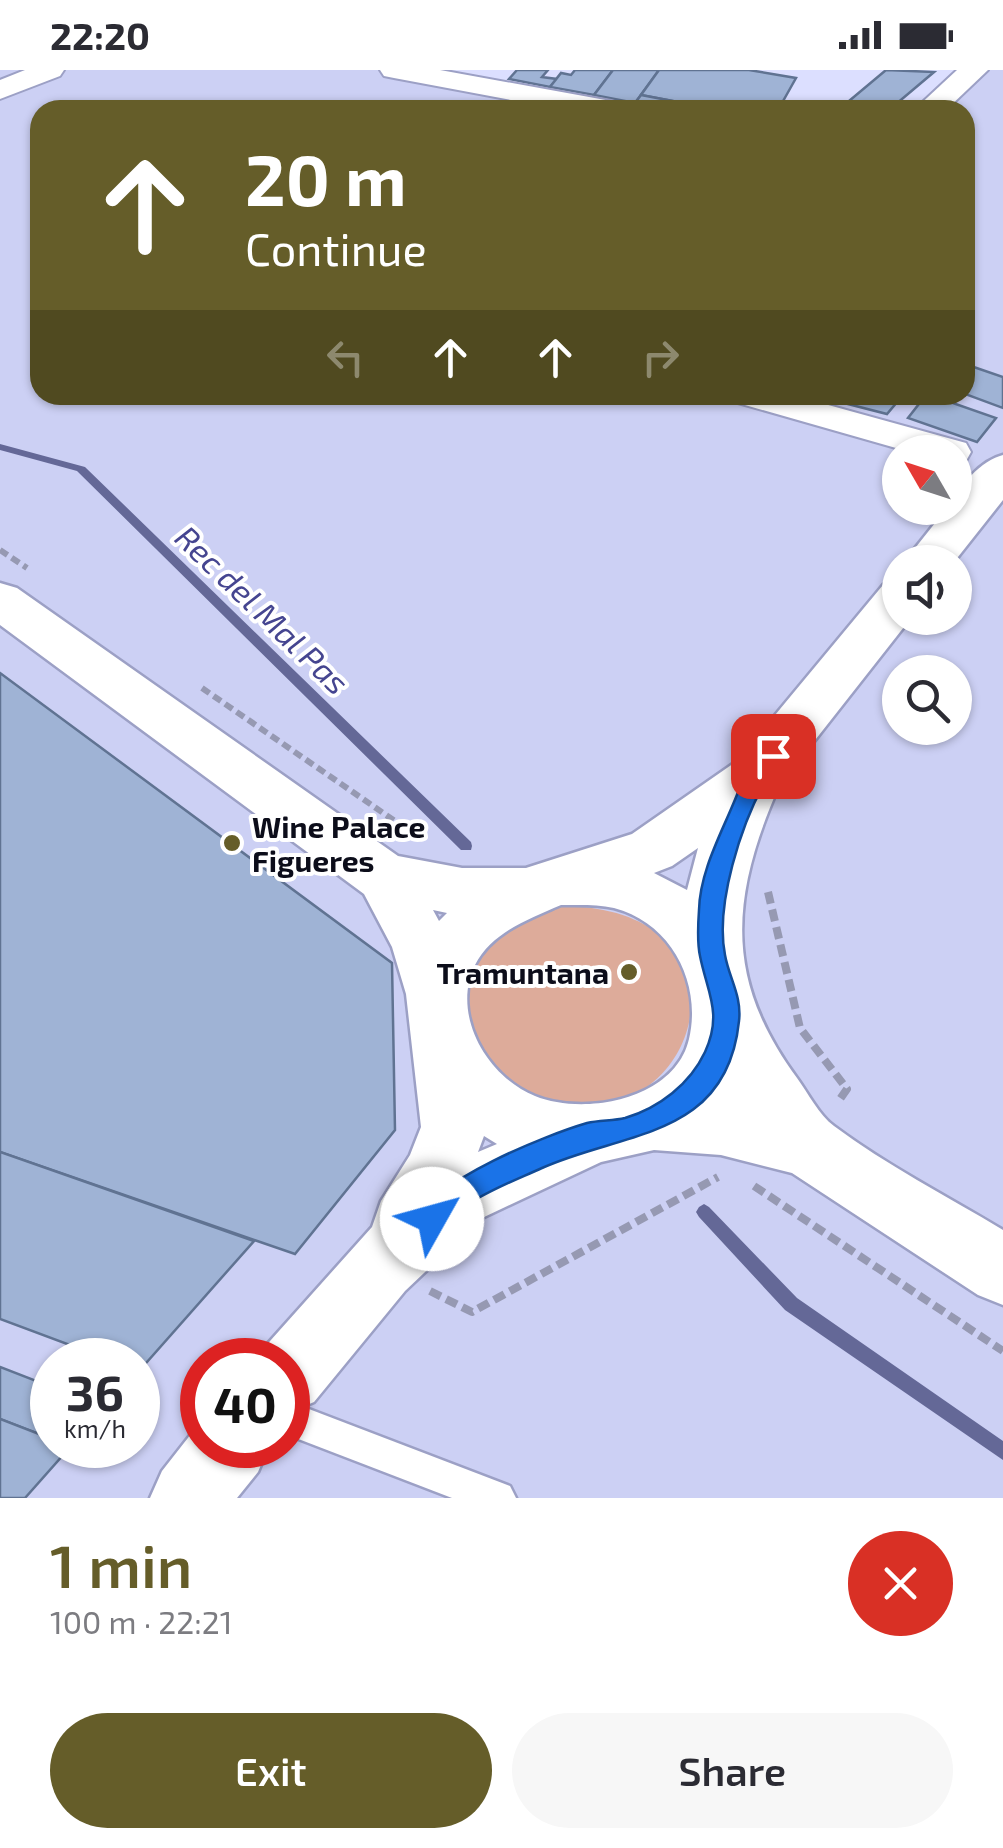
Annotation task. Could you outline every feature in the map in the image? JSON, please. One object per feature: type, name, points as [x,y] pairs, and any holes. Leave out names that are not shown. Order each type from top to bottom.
[{"type":"main road","points":[[942,545],[1003,468]]},
{"type":"main road","points":[[0,600],[384,877],[462,892],[546,885],[632,889],[665,906],[692,928],[712,955],[724,986],[727,1019],[719,1052],[702,1082],[681,1104],[654,1120],[622,1131],[556,1133],[523,1124],[494,1108],[466,1084],[446,1054]]},
{"type":"main road","points":[[435,990],[444,959],[460,931],[487,907],[652,850],[756,776],[882,619]]},
{"type":"main road","points":[[712,955],[711,907],[716,876],[756,776]]},
{"type":"main road","points":[[380,1266],[436,1173],[454,1127],[446,1054],[436,1022],[435,990],[420,944],[384,877]]},
{"type":"main road","points":[[727,1019],[752,1068],[807,1146]]},
{"type":"main road","points":[[654,1120],[721,1125],[807,1146],[1003,1270]]},
{"type":"main road","points":[[310,1350],[380,1266],[458,1195],[589,1135]]},
{"type":"main road","points":[[189,1498],[213,1468]]},
{"type":"street","points":[[0,90],[50,70]]},
{"type":"street","points":[[939,100],[971,70]]},
{"type":"street","points":[[406,71],[558,100]]},
{"type":"street","points":[[786,405],[890,435]]},
{"type":"street","points":[[972,459],[1003,468]]},
{"type":"lane","points":[[310,1426],[498,1498]]},
{"type":"path","points":[[380,1266],[472,1312],[730,1170]]},
{"type":"path","points":[[744,1179],[1003,1351]]},
{"type":"shaded area","points":[[0,70],[394,70],[557,100],[30,100],[30,405],[975,405],[975,100],[940,100],[974,70],[1003,70],[1003,1498],[0,1498]]},
{"type":"shaded area","points":[[565,906],[632,919],[673,949],[690,989],[686,1032],[665,1071],[628,1098],[579,1106],[520,1088],[489,1063],[470,1029],[465,1002],[467,982],[483,949],[496,936],[529,917]]},
{"type":"building","points":[[517,70],[548,70],[542,77],[557,79],[550,87],[509,79]]},
{"type":"building","points":[[575,70],[613,70],[594,95],[550,87],[561,73],[571,75]]},
{"type":"building","points":[[613,70],[659,70],[637,100],[594,95]]},
{"type":"building","points":[[659,70],[749,70],[796,78],[784,100],[667,100],[641,95]]},
{"type":"building","points":[[886,70],[934,72],[901,100],[850,100]]},
{"type":"building","points":[[641,95],[667,100],[637,100]]},
{"type":"building","points":[[975,367],[1003,377],[1003,408],[975,398]]},
{"type":"building","points":[[852,405],[895,405],[887,414]]},
{"type":"building","points":[[918,405],[959,405],[996,418],[977,442],[972,440],[972,435],[957,435],[908,418]]},
{"type":"building","points":[[0,673],[392,963],[395,1130],[295,1254],[0,1152]]},
{"type":"building","points":[[0,1152],[254,1241],[160,1347],[160,1338],[51,1338],[0,1319]]},
{"type":"building","points":[[0,1367],[30,1379],[30,1431],[0,1419]]},
{"type":"building","points":[[0,1419],[30,1431],[30,1468],[52,1468],[25,1498],[0,1498]]},
{"type":"waterway","name":"Rec del Mal Pas","points":[[0,447],[81,469],[466,846]]},
{"type":"waterway","name":"Rec del Mal Pas","points":[[704,1212],[791,1304],[1003,1451]]},
{"type":"place","name":"Wine Palace Figueres","points":[[232,843]]},
{"type":"place","name":"Tramuntana","points":[[629,972]]},
{"type":"route","points":[[432,1219],[458,1195],[532,1159],[589,1135],[622,1131],[654,1120],[681,1104],[702,1082],[719,1052],[727,1019],[724,986],[712,955],[711,907],[716,876],[756,776],[773,756]]}]
